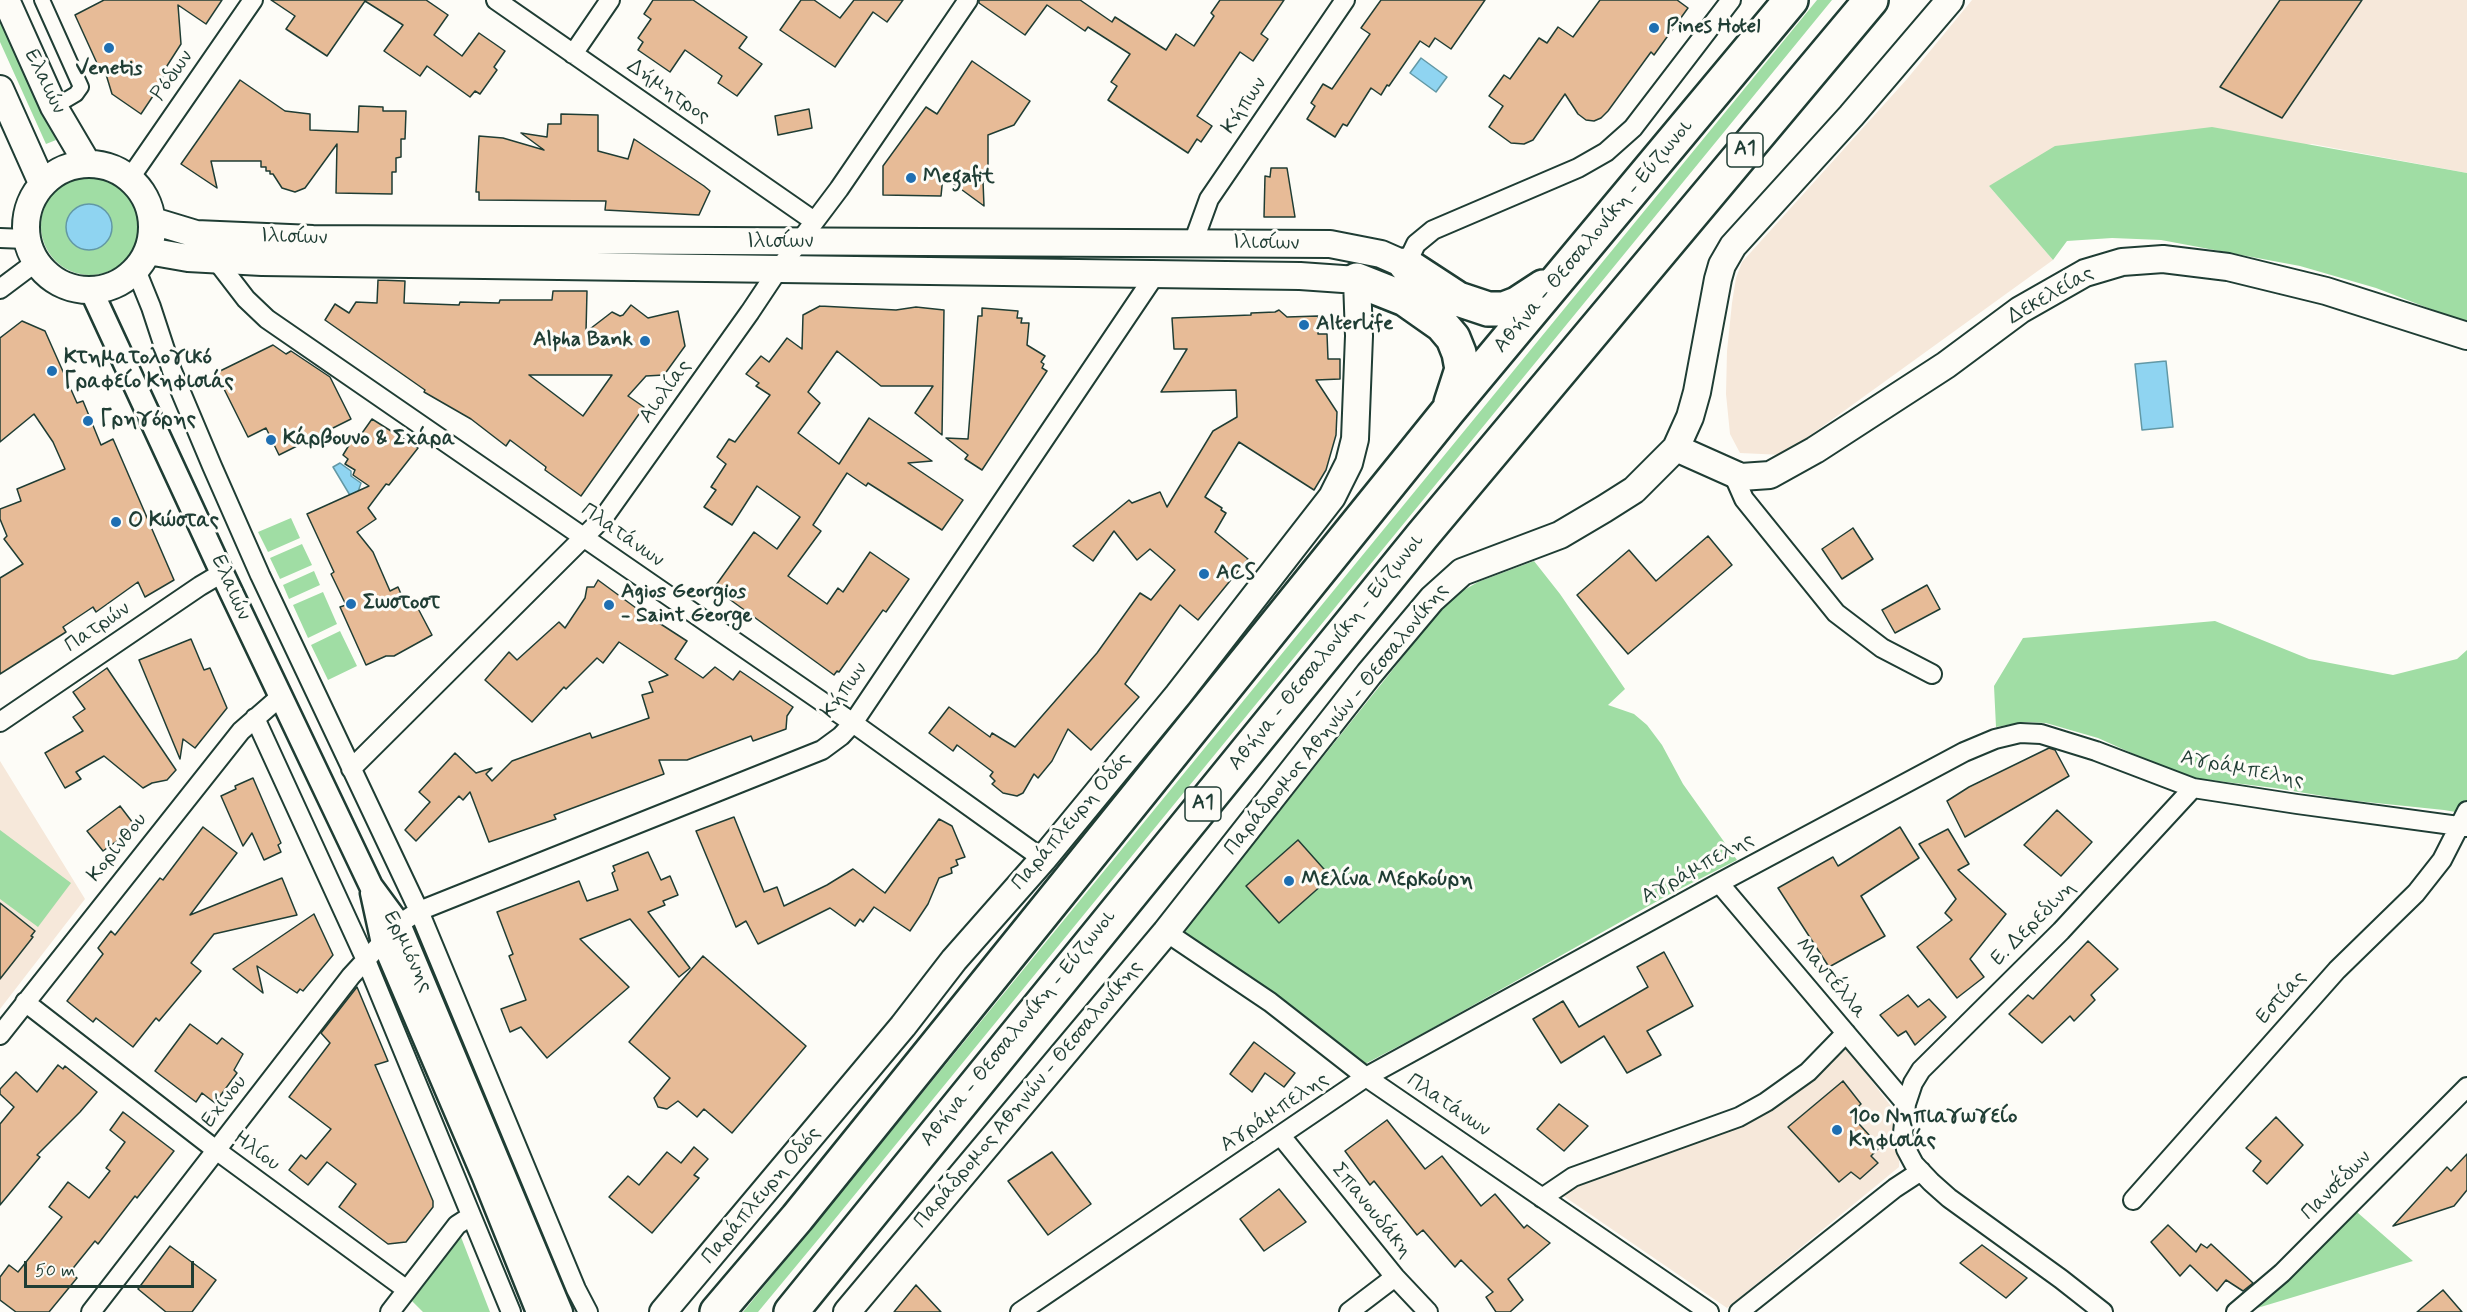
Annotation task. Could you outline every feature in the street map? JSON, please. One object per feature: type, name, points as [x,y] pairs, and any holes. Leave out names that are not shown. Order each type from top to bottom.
[{"type":"highway","name":"Αθήνα - Θεσσαλονίκη - Εύζωνοι","points":[[717,1312],[805,1209],[1449,410],[1791,0]]},
{"type":"highway","name":"Αθήνα - Θεσσαλονίκη - Εύζωνοι","points":[[790,1312],[1422,536],[1871,0]]},
{"type":"highway","points":[[1406,265],[1458,299],[1488,309],[1504,309],[1517,304],[1565,273]]},
{"type":"highway","points":[[1357,280],[1405,299],[1442,325],[1453,338],[1462,369],[1449,410]]},
{"type":"main road","name":"Ελαιών","points":[[6,0],[54,106],[87,163]]},
{"type":"main road","name":"Παράδρομος Αθηνών - Θεσσαλονίκης","points":[[847,1312],[1166,932],[1369,674],[1449,581],[1477,565],[1539,543],[1578,526],[1634,490],[1676,448],[1690,417],[1697,392],[1718,279],[1722,265],[1733,246],[1851,116],[1950,0]]},
{"type":"main road","name":"Ελαιών","points":[[0,89],[42,183]]},
{"type":"main road","points":[[87,163],[110,167],[130,178],[142,190],[153,221],[152,236],[142,260],[123,281],[111,287],[91,290],[64,285],[48,275],[36,262],[26,239],[25,224],[28,209],[42,183],[63,169],[87,163]]},
{"type":"main road","name":"Ιλισίων","points":[[153,221],[196,234],[314,239],[1330,244],[1382,255],[1406,265]]},
{"type":"main road","name":"Ιλισίων","points":[[142,260],[1332,276],[1357,280]]},
{"type":"main road","name":"Δεκελείας","points":[[1676,448],[1733,474],[1758,477],[1781,470],[1946,365],[2020,310],[2085,273],[2122,262],[2163,260],[2228,267],[2325,291],[2467,336]]},
{"type":"main road","name":"Παράπλευρη Οδός","points":[[663,1312],[903,1026],[954,960],[1043,859],[1178,695],[1332,497],[1349,463],[1355,439],[1359,336],[1357,280]]},
{"type":"street","points":[[42,0],[81,87],[76,94],[54,106]]},
{"type":"street","name":"Ρόδων","points":[[130,178],[253,0]]},
{"type":"street","name":"Δήμητρος","points":[[496,0],[814,221]]},
{"type":"street","points":[[573,54],[610,0]]},
{"type":"street","name":"Αιολίας","points":[[351,769],[585,537],[611,507],[797,243],[839,189],[968,0]]},
{"type":"street","name":"Κήπων","points":[[1192,243],[1209,199],[1345,0]]},
{"type":"street","points":[[1406,265],[1416,244],[1433,230],[1578,168],[1606,152],[1633,128],[1731,0]]},
{"type":"street","points":[[0,238],[26,239]]},
{"type":"street","name":"Ελαιών","points":[[142,260],[151,307],[172,371],[260,575],[351,769]]},
{"type":"street","name":"Πλατάνων","points":[[216,260],[246,299],[267,319],[853,723],[1043,859]]},
{"type":"street","points":[[0,289],[36,262]]},
{"type":"street","name":"Κήπων","points":[[399,924],[419,910],[822,750],[841,736],[853,723],[1155,275]]},
{"type":"street","name":"Ελαιών","points":[[91,290],[280,697],[371,886]]},
{"type":"street","points":[[1733,474],[1744,499],[1836,613],[1882,648],[1932,674]]},
{"type":"street","name":"Πατρών","points":[[0,722],[222,573]]},
{"type":"street","name":"Κορίνθου","points":[[0,1035],[233,741],[280,697]]},
{"type":"street","name":"Ερμιόνης","points":[[255,718],[365,958],[511,1312]]},
{"type":"street","name":"Αγράμπελης","points":[[1020,1312],[1366,1077],[1719,883],[1964,752],[1995,739],[2020,733],[2041,734],[2096,751],[2193,788],[2297,804],[2465,821]]},
{"type":"street","name":"Ερμιόνης","points":[[351,769],[419,910],[576,1289],[588,1312]]},
{"type":"street","name":"Ε. Δερεδινη","points":[[1908,1099],[1921,1070],[2061,931],[2193,788]]},
{"type":"street","name":"Εστίας","points":[[2133,1200],[2337,970],[2416,893],[2442,860],[2465,821]]},
{"type":"street","name":"Μαντέλλα","points":[[1719,883],[1846,1033],[1908,1099]]},
{"type":"street","name":"Ερμιόνης","points":[[371,886],[399,924],[561,1312]]},
{"type":"street","name":"Ερμιόνης","points":[[371,886],[382,939],[483,1175],[538,1312]]},
{"type":"street","name":"Εχίνου","points":[[91,1312],[365,958],[399,924]]},
{"type":"street","name":"Πλατάνων","points":[[1166,932],[1270,1002],[1366,1077],[1542,1198],[1697,1309]]},
{"type":"street","name":"Ηλίου","points":[[25,1002],[216,1150],[407,1290]]},
{"type":"street","points":[[1542,1198],[1573,1177],[1739,1117],[1766,1102],[1808,1072],[1846,1033]]},
{"type":"street","name":"Πανσέδων","points":[[2236,1312],[2282,1273],[2467,1087]]},
{"type":"street","points":[[1908,1099],[1904,1141],[1914,1164],[1949,1198],[2103,1312]]},
{"type":"street","name":"Σπανουδάκη","points":[[1281,1136],[1395,1277],[1428,1312]]},
{"type":"street","points":[[1739,1312],[1895,1188],[1921,1171]]},
{"type":"street","points":[[390,1312],[457,1225],[471,1216]]},
{"type":"street","points":[[1349,1312],[1395,1277]]},
{"type":"shaded area","points":[[1972,0],[2467,0],[2467,173],[2312,144],[1989,186],[2053,260],[1783,455],[1740,453],[1730,434],[1726,394],[1727,351],[1732,303],[1736,278],[1742,262],[1907,79]]},
{"type":"shaded area","points":[[0,761],[85,899],[0,1009]]},
{"type":"shaded area","points":[[1845,1046],[1897,1114],[1900,1145],[1899,1167],[1727,1308],[1562,1195],[1579,1181],[1749,1124],[1760,1114],[1784,1103],[1810,1082]]},
{"type":"green space","points":[[1817,0],[1832,0],[758,1312],[743,1312]]},
{"type":"green space","points":[[0,18],[56,140],[46,144],[0,42]]},
{"type":"green space","points":[[2212,127],[2467,173],[2467,323],[2376,288],[2300,266],[2161,240],[2112,238],[2067,241],[2053,260],[1989,186],[2055,146]]},
{"type":"green space","points":[[90,177],[109,181],[124,192],[135,207],[139,226],[135,245],[124,260],[109,271],[90,275],[71,271],[56,260],[45,245],[41,226],[45,207],[56,192],[71,181]]},
{"type":"green space","points":[[291,518],[300,538],[268,552],[258,532]]},
{"type":"green space","points":[[302,544],[312,565],[280,579],[270,558]]},
{"type":"green space","points":[[1534,561],[1560,594],[1625,689],[1608,705],[1634,714],[1647,725],[1662,745],[1683,784],[1737,860],[1668,895],[1365,1064],[1277,995],[1183,932],[1450,598],[1478,582]]},
{"type":"green space","points":[[314,571],[320,585],[289,599],[283,585]]},
{"type":"green space","points":[[323,592],[337,624],[308,638],[293,605]]},
{"type":"green space","points":[[2215,621],[2309,659],[2393,675],[2457,659],[2467,650],[2467,814],[2185,777],[2098,738],[2046,723],[2024,722],[1996,727],[1994,686],[2023,638]]},
{"type":"green space","points":[[340,631],[357,666],[328,680],[311,645]]},
{"type":"green space","points":[[0,830],[71,883],[38,927],[0,899]]},
{"type":"green space","points":[[2350,1206],[2413,1261],[2244,1312]]},
{"type":"green space","points":[[461,1237],[490,1312],[423,1312],[412,1301]]},
{"type":"water","points":[[1421,58],[1447,77],[1436,92],[1410,73]]},
{"type":"water","points":[[89,204],[105,211],[112,227],[105,243],[89,250],[73,243],[66,227],[73,211]]},
{"type":"water","points":[[2166,361],[2173,427],[2142,430],[2135,364]]},
{"type":"water","points":[[340,463],[351,471],[351,476],[361,483],[358,492],[351,497],[333,467]]},
{"type":"building","points":[[104,0],[222,0],[206,24],[178,5],[181,44],[165,69],[167,70],[158,84],[159,87],[141,114],[112,94],[105,71],[101,72],[75,15]]},
{"type":"building","points":[[271,0],[426,0],[448,15],[434,35],[462,56],[479,33],[505,51],[494,67],[497,70],[480,94],[475,91],[470,97],[427,66],[420,76],[384,51],[403,25],[365,1],[327,56],[286,29],[295,16]]},
{"type":"building","points":[[653,0],[693,0],[747,37],[739,48],[762,64],[737,96],[718,83],[722,76],[685,50],[670,72],[638,50],[643,42],[638,38],[651,19],[644,14]]},
{"type":"building","points":[[801,0],[814,0],[840,18],[854,0],[903,0],[887,22],[873,12],[835,67],[780,30]]},
{"type":"building","points":[[979,0],[1080,0],[1112,22],[1115,17],[1166,50],[1176,34],[1194,46],[1214,16],[1211,13],[1220,0],[1284,0],[1261,34],[1268,39],[1253,61],[1240,52],[1197,116],[1212,126],[1201,142],[1197,139],[1188,153],[1108,100],[1117,86],[1111,82],[1130,54],[1088,27],[1085,31],[1047,5],[1025,35],[979,3]]},
{"type":"building","points":[[1381,0],[1485,0],[1451,49],[1435,38],[1429,47],[1420,41],[1389,86],[1387,85],[1381,95],[1371,88],[1347,126],[1343,124],[1335,137],[1307,119],[1315,106],[1311,103],[1323,84],[1332,89],[1370,34],[1361,28]]},
{"type":"building","points":[[1600,0],[1677,0],[1688,8],[1654,55],[1651,52],[1601,118],[1594,121],[1586,120],[1578,114],[1565,94],[1533,140],[1524,144],[1511,143],[1489,127],[1503,106],[1489,96],[1504,75],[1510,79],[1539,38],[1547,43],[1558,27],[1573,37]]},
{"type":"building","points":[[2280,0],[2362,0],[2282,118],[2220,87]]},
{"type":"building","points":[[972,61],[1030,101],[1014,125],[988,135],[988,180],[983,181],[984,206],[943,176],[941,196],[883,195],[883,166],[926,107],[937,114]]},
{"type":"building","points":[[240,80],[285,111],[310,114],[310,130],[358,132],[359,106],[383,107],[383,111],[406,111],[405,139],[401,139],[401,157],[396,158],[396,172],[392,172],[392,194],[336,193],[337,144],[305,188],[295,192],[282,188],[273,174],[266,171],[266,167],[261,167],[261,161],[211,161],[217,188],[181,164]]},
{"type":"building","points":[[809,109],[812,128],[778,135],[775,116]]},
{"type":"building","points":[[561,114],[598,115],[598,151],[628,159],[634,139],[704,186],[710,191],[699,215],[605,210],[606,201],[479,200],[479,192],[476,192],[479,136],[503,138],[544,150],[521,133],[547,137],[548,124],[561,124]]},
{"type":"building","points":[[1271,168],[1287,168],[1295,217],[1264,217],[1265,176],[1270,177]]},
{"type":"building","points":[[378,280],[405,281],[404,303],[459,305],[460,302],[499,303],[500,300],[552,300],[553,291],[587,291],[586,332],[612,312],[623,315],[631,305],[648,318],[678,311],[685,346],[664,375],[646,376],[628,396],[644,407],[581,496],[545,470],[546,467],[510,440],[506,446],[471,419],[424,392],[425,390],[325,320],[335,304],[349,313],[356,302],[377,303]],"holes":[[[529,375],[612,375],[583,416]]]},
{"type":"building","points":[[820,306],[896,310],[916,307],[944,310],[942,435],[915,413],[933,386],[881,386],[837,351],[808,392],[820,403],[798,433],[839,464],[869,418],[932,461],[908,463],[963,500],[942,530],[868,483],[866,486],[847,473],[813,525],[821,531],[788,576],[827,604],[838,588],[843,592],[870,552],[909,579],[886,612],[883,610],[839,672],[837,671],[834,675],[714,588],[754,532],[777,549],[800,517],[757,486],[732,525],[704,507],[716,490],[711,487],[726,464],[717,457],[729,439],[735,442],[770,395],[756,386],[759,383],[746,374],[761,356],[769,362],[787,338],[802,349],[803,315]]},
{"type":"building","points":[[982,308],[1018,311],[1017,318],[1022,318],[1021,323],[1029,323],[1027,345],[1045,356],[1041,362],[1044,364],[1042,368],[1047,371],[982,470],[965,459],[968,455],[946,438],[968,439],[978,316],[982,316]]},
{"type":"building","points":[[1279,310],[1287,317],[1318,316],[1318,334],[1327,334],[1328,359],[1340,359],[1340,379],[1316,380],[1337,412],[1336,435],[1326,470],[1314,490],[1239,442],[1205,497],[1226,513],[1215,532],[1248,559],[1198,620],[1180,605],[1125,684],[1139,697],[1091,750],[1068,729],[1052,761],[1038,778],[1034,774],[1023,793],[1017,796],[1003,793],[992,784],[995,781],[990,776],[993,772],[957,745],[953,751],[929,733],[949,707],[990,737],[992,733],[1015,747],[1097,653],[1140,593],[1151,600],[1175,570],[1150,549],[1137,560],[1114,531],[1093,561],[1073,546],[1129,500],[1132,503],[1160,492],[1167,507],[1213,431],[1237,417],[1236,390],[1161,392],[1187,349],[1174,349],[1172,318],[1251,315],[1251,313]]},
{"type":"building","points":[[22,321],[45,331],[77,403],[83,401],[101,445],[113,439],[174,580],[145,597],[138,582],[96,612],[93,607],[63,627],[66,632],[0,674],[0,578],[23,564],[4,539],[7,536],[0,519],[0,509],[21,501],[17,489],[65,469],[53,442],[34,414],[0,442],[0,338]]},
{"type":"building","points":[[273,345],[286,354],[291,351],[330,377],[351,419],[279,455],[266,428],[248,437],[216,373]]},
{"type":"building","points":[[372,419],[418,448],[368,508],[376,519],[357,532],[373,552],[390,591],[398,587],[404,601],[412,597],[432,635],[394,656],[386,656],[366,665],[340,607],[346,605],[331,574],[334,572],[307,514],[369,486],[353,475],[355,470],[345,464],[348,459],[343,455],[357,432],[360,436]]},
{"type":"building","points":[[1853,528],[1873,559],[1842,579],[1822,549]]},
{"type":"building","points":[[1708,536],[1732,565],[1628,654],[1577,595],[1629,550],[1656,581]]},
{"type":"building","points":[[598,580],[655,622],[687,641],[675,659],[703,678],[715,667],[733,680],[740,671],[793,707],[787,716],[786,729],[753,741],[751,736],[687,760],[659,760],[664,774],[554,815],[556,819],[489,842],[470,792],[463,800],[459,796],[416,841],[405,830],[430,802],[419,792],[455,753],[476,773],[492,768],[486,774],[492,781],[512,761],[590,733],[592,738],[649,718],[642,695],[653,692],[649,682],[668,675],[619,642],[603,663],[597,658],[566,689],[564,687],[532,722],[485,680],[509,652],[517,660],[559,622],[565,628],[585,598],[587,587],[594,587]]},
{"type":"building","points":[[1927,585],[1940,609],[1895,633],[1882,610]]},
{"type":"building","points":[[191,639],[204,670],[210,668],[227,708],[195,748],[183,739],[180,759],[139,660]]},
{"type":"building","points":[[107,668],[176,770],[167,780],[152,783],[143,788],[104,756],[76,772],[81,779],[65,788],[45,753],[83,731],[73,717],[85,709],[73,692]]},
{"type":"building","points":[[2049,748],[2055,750],[2069,776],[1965,837],[1947,801],[1969,787]]},
{"type":"building","points":[[253,778],[281,843],[278,845],[281,852],[264,860],[252,833],[243,846],[221,796],[236,789],[235,786]]},
{"type":"building","points":[[120,806],[136,827],[103,851],[87,831]]},
{"type":"building","points":[[2057,810],[2092,842],[2061,876],[2024,845]]},
{"type":"building","points":[[734,817],[764,892],[777,887],[784,906],[827,885],[853,869],[885,893],[939,819],[952,826],[965,857],[956,860],[958,865],[951,868],[952,873],[939,878],[928,904],[910,931],[874,907],[863,922],[860,919],[855,926],[830,908],[758,944],[746,921],[736,927],[696,831]]},
{"type":"building","points":[[203,827],[237,853],[190,915],[282,878],[297,915],[214,934],[191,963],[201,971],[159,1021],[156,1018],[133,1047],[96,1018],[93,1022],[67,1001],[103,954],[98,948],[111,931],[115,935],[160,878],[163,880]]},
{"type":"building","points":[[1900,827],[1919,858],[1861,896],[1885,936],[1829,967],[1778,888],[1833,857],[1838,866]]},
{"type":"building","points":[[1948,829],[1969,864],[1958,870],[2006,914],[1970,959],[1984,977],[1957,998],[1917,947],[1952,920],[1945,913],[1956,899],[1919,844]]},
{"type":"building","name":"Μελίνα Μερκούρη","points":[[1298,840],[1331,877],[1279,923],[1246,886]]},
{"type":"building","points":[[648,852],[661,880],[670,876],[678,895],[663,901],[665,905],[648,912],[690,968],[679,977],[630,919],[580,939],[629,987],[547,1058],[521,1027],[510,1032],[501,1009],[526,1000],[509,956],[513,954],[497,912],[579,881],[587,901],[618,890],[612,873],[615,871],[613,866]]},
{"type":"building","points":[[0,903],[35,931],[31,936],[33,937],[0,979]]},
{"type":"building","points":[[314,914],[333,955],[303,991],[300,989],[297,993],[257,966],[263,993],[233,969]]},
{"type":"building","points":[[2088,941],[2118,969],[2091,995],[2095,1000],[2074,1021],[2070,1016],[2042,1043],[2009,1014],[2028,995],[2033,999]]},
{"type":"building","points":[[1664,952],[1693,1006],[1647,1031],[1661,1055],[1627,1073],[1604,1036],[1561,1063],[1533,1019],[1563,1001],[1579,1027],[1648,987],[1637,967]]},
{"type":"building","points":[[703,956],[806,1046],[732,1133],[704,1109],[697,1117],[678,1101],[667,1109],[658,1107],[654,1098],[670,1078],[629,1042]]},
{"type":"building","points":[[357,987],[388,1061],[375,1065],[433,1201],[433,1207],[406,1242],[388,1244],[339,1207],[356,1184],[327,1162],[308,1185],[289,1170],[301,1155],[306,1159],[331,1129],[289,1097],[330,1043],[321,1033]]},
{"type":"building","points":[[1908,995],[1918,1007],[1929,999],[1946,1017],[1915,1045],[1906,1031],[1898,1036],[1880,1015]]},
{"type":"building","points":[[190,1024],[217,1044],[222,1038],[243,1054],[234,1070],[237,1073],[215,1103],[202,1093],[196,1102],[155,1071]]},
{"type":"building","points":[[1254,1042],[1295,1073],[1284,1087],[1265,1073],[1252,1092],[1230,1074]]},
{"type":"building","points":[[58,1065],[63,1069],[65,1066],[97,1092],[37,1155],[40,1157],[0,1205],[0,1124],[14,1107],[0,1094],[0,1089],[16,1072],[37,1092]]},
{"type":"building","points":[[1843,1081],[1861,1104],[1850,1114],[1880,1147],[1871,1156],[1878,1163],[1860,1179],[1851,1172],[1839,1182],[1788,1127]]},
{"type":"building","points":[[1559,1104],[1588,1126],[1564,1151],[1537,1129]]},
{"type":"building","points":[[123,1112],[174,1151],[98,1244],[95,1241],[70,1272],[77,1278],[49,1312],[16,1312],[0,1300],[0,1277],[9,1265],[18,1272],[62,1217],[49,1207],[68,1182],[89,1198],[110,1171],[106,1168],[125,1142],[110,1130]]},
{"type":"building","points":[[2276,1117],[2303,1145],[2267,1184],[2253,1171],[2261,1161],[2246,1148]]},
{"type":"building","points":[[1387,1120],[1425,1169],[1442,1156],[1481,1206],[1495,1194],[1524,1228],[1527,1225],[1550,1243],[1508,1279],[1523,1300],[1510,1312],[1496,1312],[1486,1297],[1493,1292],[1461,1260],[1455,1267],[1423,1230],[1417,1235],[1374,1181],[1370,1185],[1345,1151]]},
{"type":"building","points":[[694,1147],[708,1159],[694,1175],[699,1178],[652,1233],[609,1197],[628,1176],[639,1185],[667,1152],[681,1163]]},
{"type":"building","points":[[1052,1152],[1091,1204],[1048,1235],[1008,1181]]},
{"type":"building","points":[[2467,1154],[2467,1190],[2454,1206],[2393,1226],[2447,1167],[2451,1171]]},
{"type":"building","points":[[1279,1189],[1306,1222],[1264,1251],[1240,1219]]},
{"type":"building","points":[[2168,1225],[2196,1252],[2201,1244],[2207,1248],[2211,1244],[2253,1283],[2243,1291],[2226,1280],[2217,1291],[2190,1265],[2180,1276],[2151,1242]]},
{"type":"building","points":[[1982,1245],[2027,1278],[2006,1298],[1960,1263]]},
{"type":"building","points":[[170,1246],[216,1280],[192,1312],[166,1312],[138,1289]]},
{"type":"building","points":[[916,1285],[941,1312],[894,1312]]},
{"type":"building","points":[[2443,1290],[2462,1312],[2417,1312]]},
{"type":"place","name":"Pines Hotel","points":[[1654,28]]},
{"type":"place","name":"Venetis","points":[[109,48]]},
{"type":"place","name":"Megafit","points":[[911,178]]},
{"type":"place","name":"Alterlife","points":[[1304,325]]},
{"type":"place","name":"Alpha Bank","points":[[645,341]]},
{"type":"place","name":"Κτηματολογικό Γραφείο Κηφισιάς","points":[[52,371]]},
{"type":"place","name":"Γρηγόρης","points":[[88,421]]},
{"type":"place","name":"Κάρβουνο & Σχάρα","points":[[271,440]]},
{"type":"place","name":"Ο Κώστας","points":[[116,522]]},
{"type":"place","name":"ACS","points":[[1204,574]]},
{"type":"place","name":"Σωστοστ","points":[[351,604]]},
{"type":"place","name":"Agios Georgios - Saint George","points":[[609,605]]},
{"type":"place","name":"Μελίνα Μερκούρη","points":[[1289,881]]},
{"type":"place","name":"10ο Νηπιαγωγείο Κηφισιάς","points":[[1837,1130]]}]
